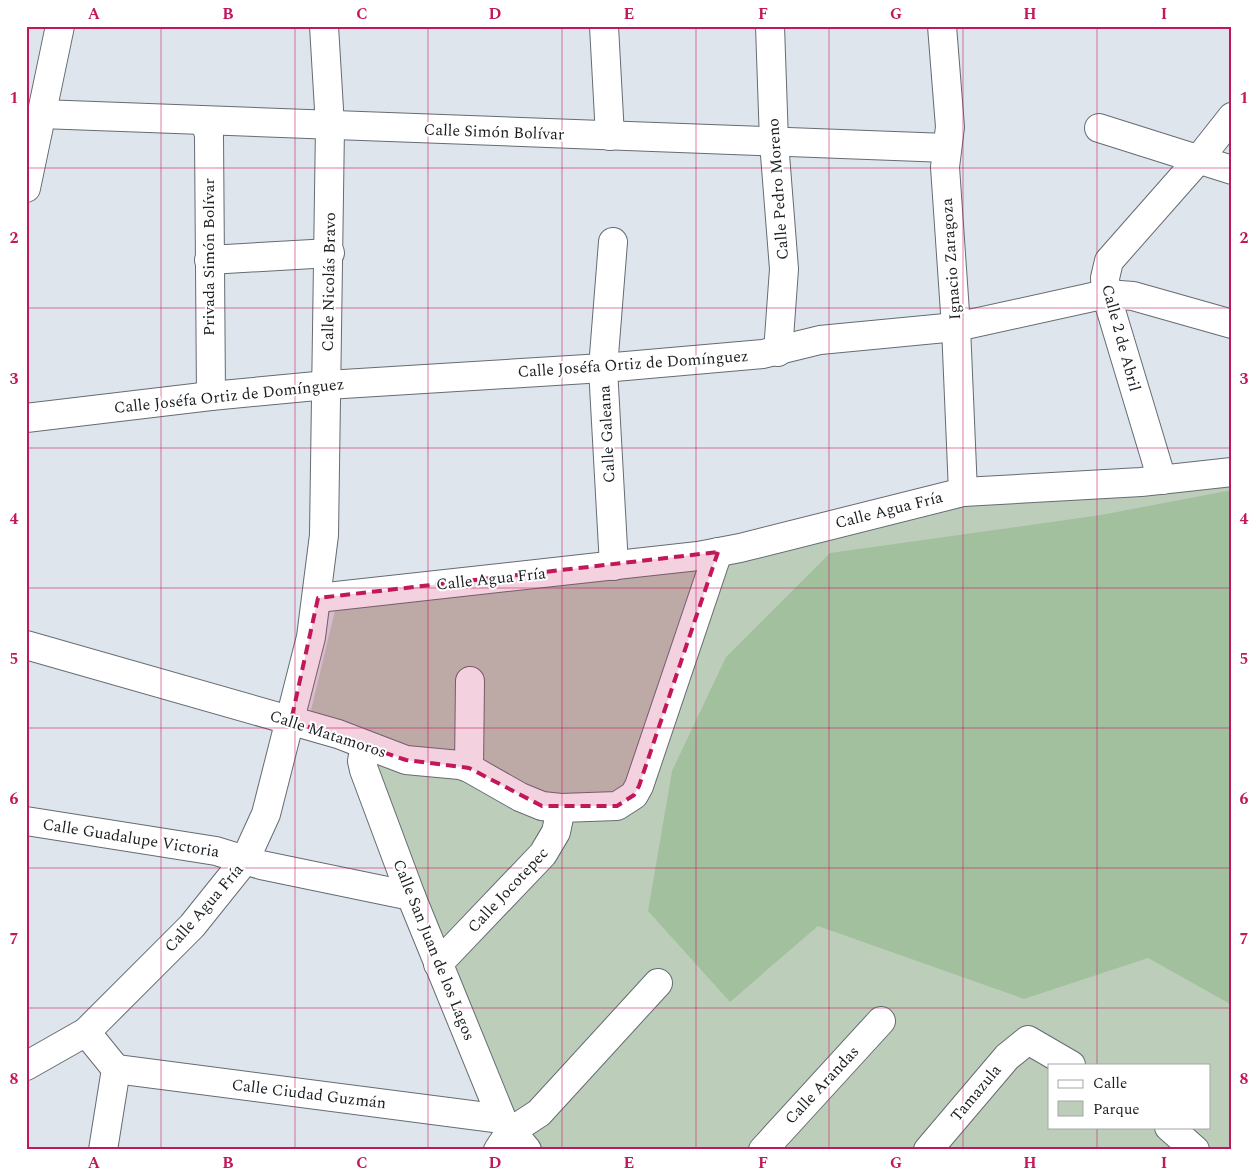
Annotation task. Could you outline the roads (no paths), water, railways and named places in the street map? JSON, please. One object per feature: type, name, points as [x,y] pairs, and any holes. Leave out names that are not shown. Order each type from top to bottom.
[{"type":"street","points":[[26,188],[60,26]]},
{"type":"street","name":"Calle Nicolás Bravo","points":[[318,598],[324,536],[330,253],[330,126],[324,26]]},
{"type":"street","points":[[604,26],[610,136]]},
{"type":"street","name":"Calle Pedro Moreno","points":[[770,26],[774,142],[784,262],[778,352]]},
{"type":"street","name":"Ignacio Zaragoza","points":[[942,26],[950,127],[945,167],[956,327],[963,492]]},
{"type":"street","name":"Calle Simón Bolívar","points":[[41,114],[947,148]]},
{"type":"street","name":"Calle 2 de Abril","points":[[1162,480],[1106,294],[1105,278],[1109,261],[1198,160],[1232,117]]},
{"type":"street","name":"Privada Simón Bolívar","points":[[202,121],[206,125],[209,135],[208,260],[211,396]]},
{"type":"street","points":[[1099,128],[1232,170]]},
{"type":"street","name":"Calle Galeana","points":[[613,242],[603,368],[614,566]]},
{"type":"street","points":[[208,260],[330,253]]},
{"type":"street","name":"Calle Joséfa Ortiz de Domínguez","points":[[26,418],[211,396],[327,385],[603,368],[778,352],[820,340],[956,327],[1106,294],[1133,296],[1232,324]]},
{"type":"street","name":"Calle Agua Fría","points":[[26,1066],[86,1032],[192,926],[231,880],[245,860],[266,814],[291,721],[311,637],[318,598],[614,566],[718,552],[963,492],[1162,480],[1232,472]]},
{"type":"street","name":"Calle Matamoros","points":[[26,645],[338,734],[412,762],[449,764],[469,768],[530,802],[561,808],[607,808],[626,802],[639,786],[718,552]]},
{"type":"street","points":[[469,768],[470,681]]},
{"type":"street","name":"Calle San Juan de los Lagos","points":[[365,745],[362,760],[364,770],[411,896],[509,1138]]},
{"type":"street","name":"Calle Jocotepec","points":[[438,964],[544,854],[556,832],[561,808]]},
{"type":"street","name":"Calle Guadalupe Victoria","points":[[26,821],[216,851],[261,865],[411,896]]},
{"type":"street","points":[[509,1138],[539,1113],[658,983]]},
{"type":"street","name":"Calle Arandas","points":[[763,1150],[881,1021]]},
{"type":"street","points":[[86,1032],[116,1069],[103,1150]]},
{"type":"street","name":"Tamazula","points":[[928,1150],[1006,1057],[1028,1040],[1069,1064]]},
{"type":"street","name":"Calle Ciudad Guzmán","points":[[116,1069],[509,1138]]},
{"type":"street","points":[[1170,1128],[1194,1150]]}]
